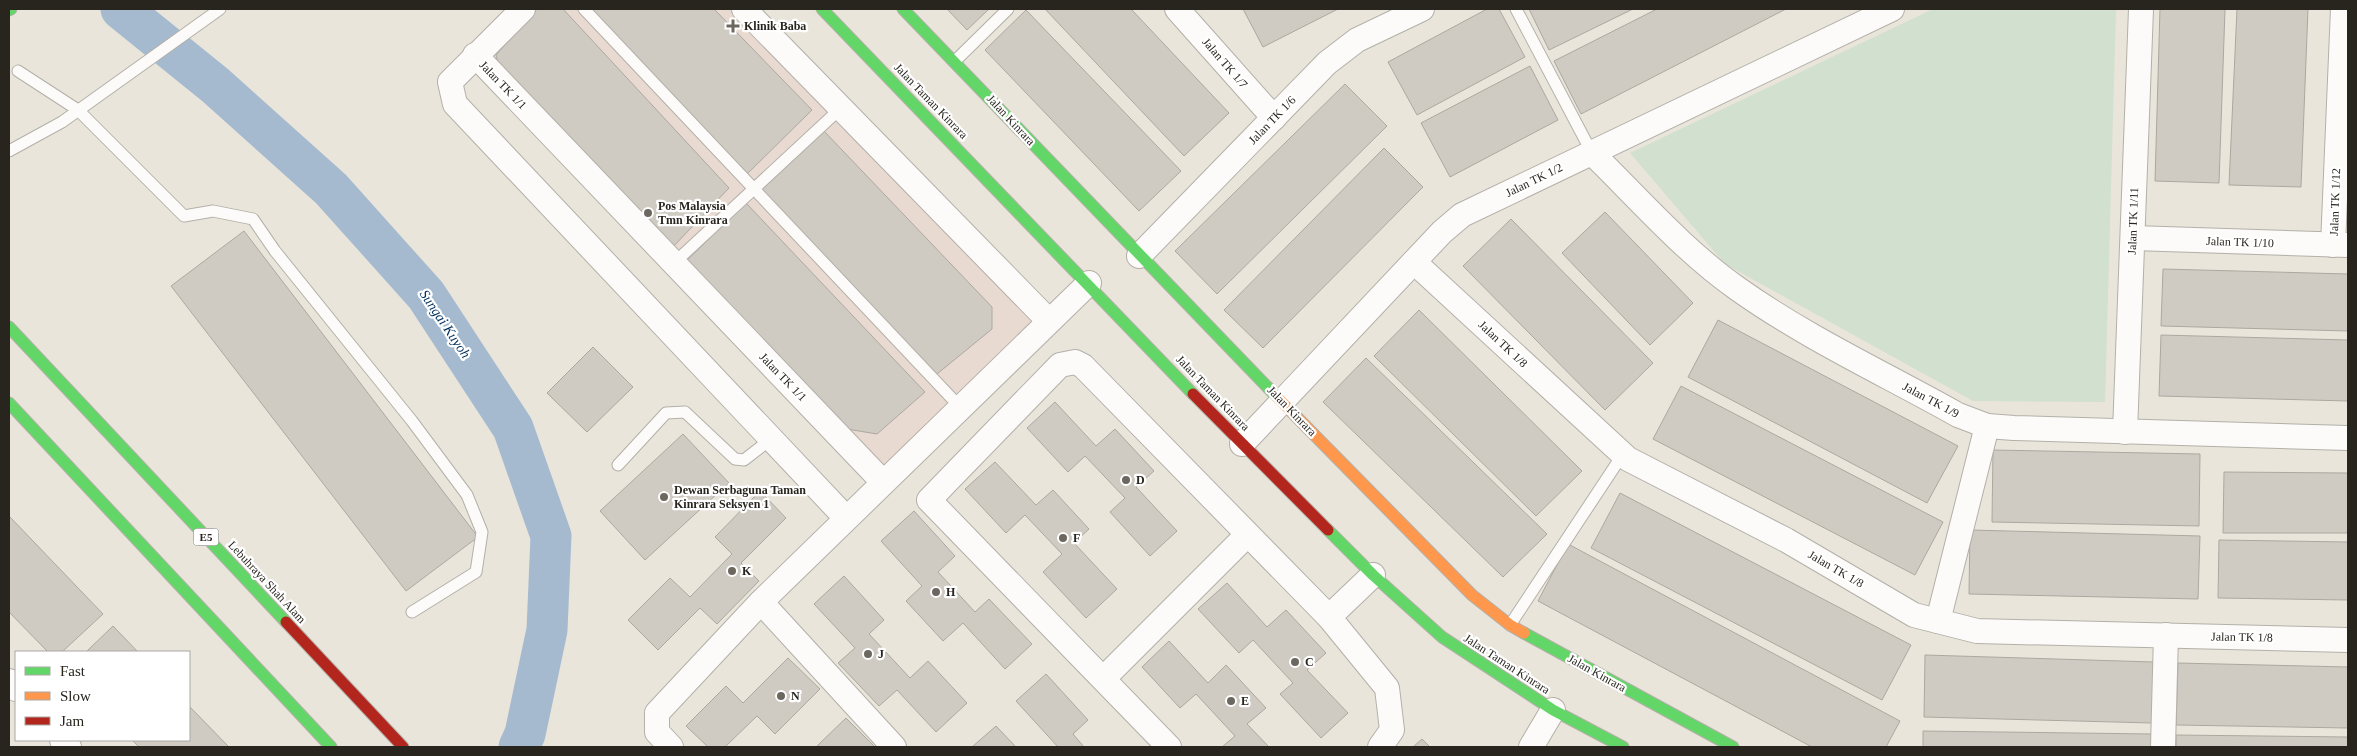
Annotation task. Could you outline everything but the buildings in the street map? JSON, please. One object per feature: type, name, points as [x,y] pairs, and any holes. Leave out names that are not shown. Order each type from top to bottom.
[{"type":"main road","name":"Jalan Taman Kinrara","points":[[822,9],[1089,283],[1242,444],[1373,575],[1442,637],[1553,710],[1623,747]]},
{"type":"main road","name":"Jalan Kinrara","points":[[903,9],[955,61],[1139,256],[1472,595],[1510,625],[1733,747]]},
{"type":"main road","name":"Lebuhraya Shah Alam","points":[[9,327],[402,747]]},
{"type":"main road","points":[[9,403],[332,747]]},
{"type":"street","points":[[474,55],[523,9]]},
{"type":"street","points":[[744,9],[1049,321]]},
{"type":"street","name":"Jalan TK 1/7","points":[[1177,9],[1274,118]]},
{"type":"street","name":"Jalan TK 1/6","points":[[1139,256],[1327,63],[1357,40],[1422,9]]},
{"type":"street","name":"Jalan TK 1/2","points":[[1242,444],[1442,232],[1462,215],[1592,153],[1861,15],[1892,9]]},
{"type":"street","name":"Jalan TK 1/11","points":[[2125,432],[2141,9]]},
{"type":"street","name":"Jalan TK 1/12","points":[[2341,245],[2343,9]]},
{"type":"street","name":"Jalan TK 1/1","points":[[846,518],[455,104],[450,82],[474,55],[883,482]]},
{"type":"street","name":"Jalan TK 1/9","points":[[1592,153],[1694,253],[1738,288],[1784,319],[1958,415],[1987,426],[2348,438]]},
{"type":"street","name":"Jalan TK 1/10","points":[[2132,238],[2341,245]]},
{"type":"street","name":"Jalan TK 1/8","points":[[1414,262],[1628,459],[1786,540],[1914,615],[1977,631],[2348,640]]},
{"type":"street","points":[[671,747],[657,732],[656,713],[761,602],[1089,283]]},
{"type":"street","points":[[1169,747],[929,500],[1060,365],[1074,362],[1083,366],[1329,617],[1387,688],[1392,730],[1380,747]]},
{"type":"street","points":[[1938,621],[1987,426]]},
{"type":"street","points":[[1104,678],[1247,535]]},
{"type":"street","points":[[1329,617],[1373,575]]},
{"type":"street","points":[[761,602],[894,747]]},
{"type":"street","points":[[2163,747],[2166,635]]},
{"type":"street","points":[[1531,747],[1553,710]]},
{"type":"lane","points":[[9,151],[62,122],[220,9]]},
{"type":"lane","points":[[584,9],[960,408]]},
{"type":"lane","points":[[955,61],[1008,9]]},
{"type":"lane","points":[[1516,9],[1592,153]]},
{"type":"lane","points":[[18,71],[78,110],[184,216],[213,211],[253,219],[275,251],[412,421],[467,495],[482,532],[476,572],[412,612]]},
{"type":"lane","points":[[674,263],[841,108]]},
{"type":"lane","points":[[618,465],[666,413],[684,412],[735,459],[744,460],[772,439]]},
{"type":"lane","points":[[1510,625],[1623,454]]},
{"type":"shaded area","points":[[537,9],[732,9],[1035,322],[885,467],[487,57]]},
{"type":"green space","points":[[1933,9],[2116,9],[2105,402],[1973,401],[1725,264],[1630,153]]},
{"type":"waterway","name":"Sungai Kuyoh","points":[[121,9],[215,85],[331,189],[426,295],[513,428],[551,536],[547,630],[525,734],[519,747]]},
{"type":"traffic: fast","points":[[822,9],[1193,394]]},
{"type":"traffic: fast","points":[[903,9],[1277,397]]},
{"type":"traffic: fast","points":[[9,327],[286,622]]},
{"type":"traffic: fast","points":[[9,403],[331,747]]},
{"type":"traffic: fast","points":[[1328,530],[1373,575],[1442,637],[1553,710],[1623,747]]},
{"type":"traffic: fast","points":[[1524,633],[1733,747]]},
{"type":"traffic: slow","points":[[1277,397],[1472,595],[1510,625],[1524,633]]},
{"type":"traffic: jam","points":[[1193,394],[1328,530]]},
{"type":"traffic: jam","points":[[286,622],[403,747]]},
{"type":"place","name":"Klinik Baba","points":[[733,26]]},
{"type":"place","name":"Pos Malaysia Tmn Kinrara","points":[[648,213]]},
{"type":"place","name":"D","points":[[1126,480]]},
{"type":"place","name":"Dewan Serbaguna Taman Kinrara Seksyen 1","points":[[664,497]]},
{"type":"place","name":"F","points":[[1063,538]]},
{"type":"place","name":"K","points":[[732,571]]},
{"type":"place","name":"H","points":[[936,592]]},
{"type":"place","name":"J","points":[[868,654]]},
{"type":"place","name":"C","points":[[1295,662]]},
{"type":"place","name":"N","points":[[781,696]]},
{"type":"place","name":"E","points":[[1231,701]]}]
